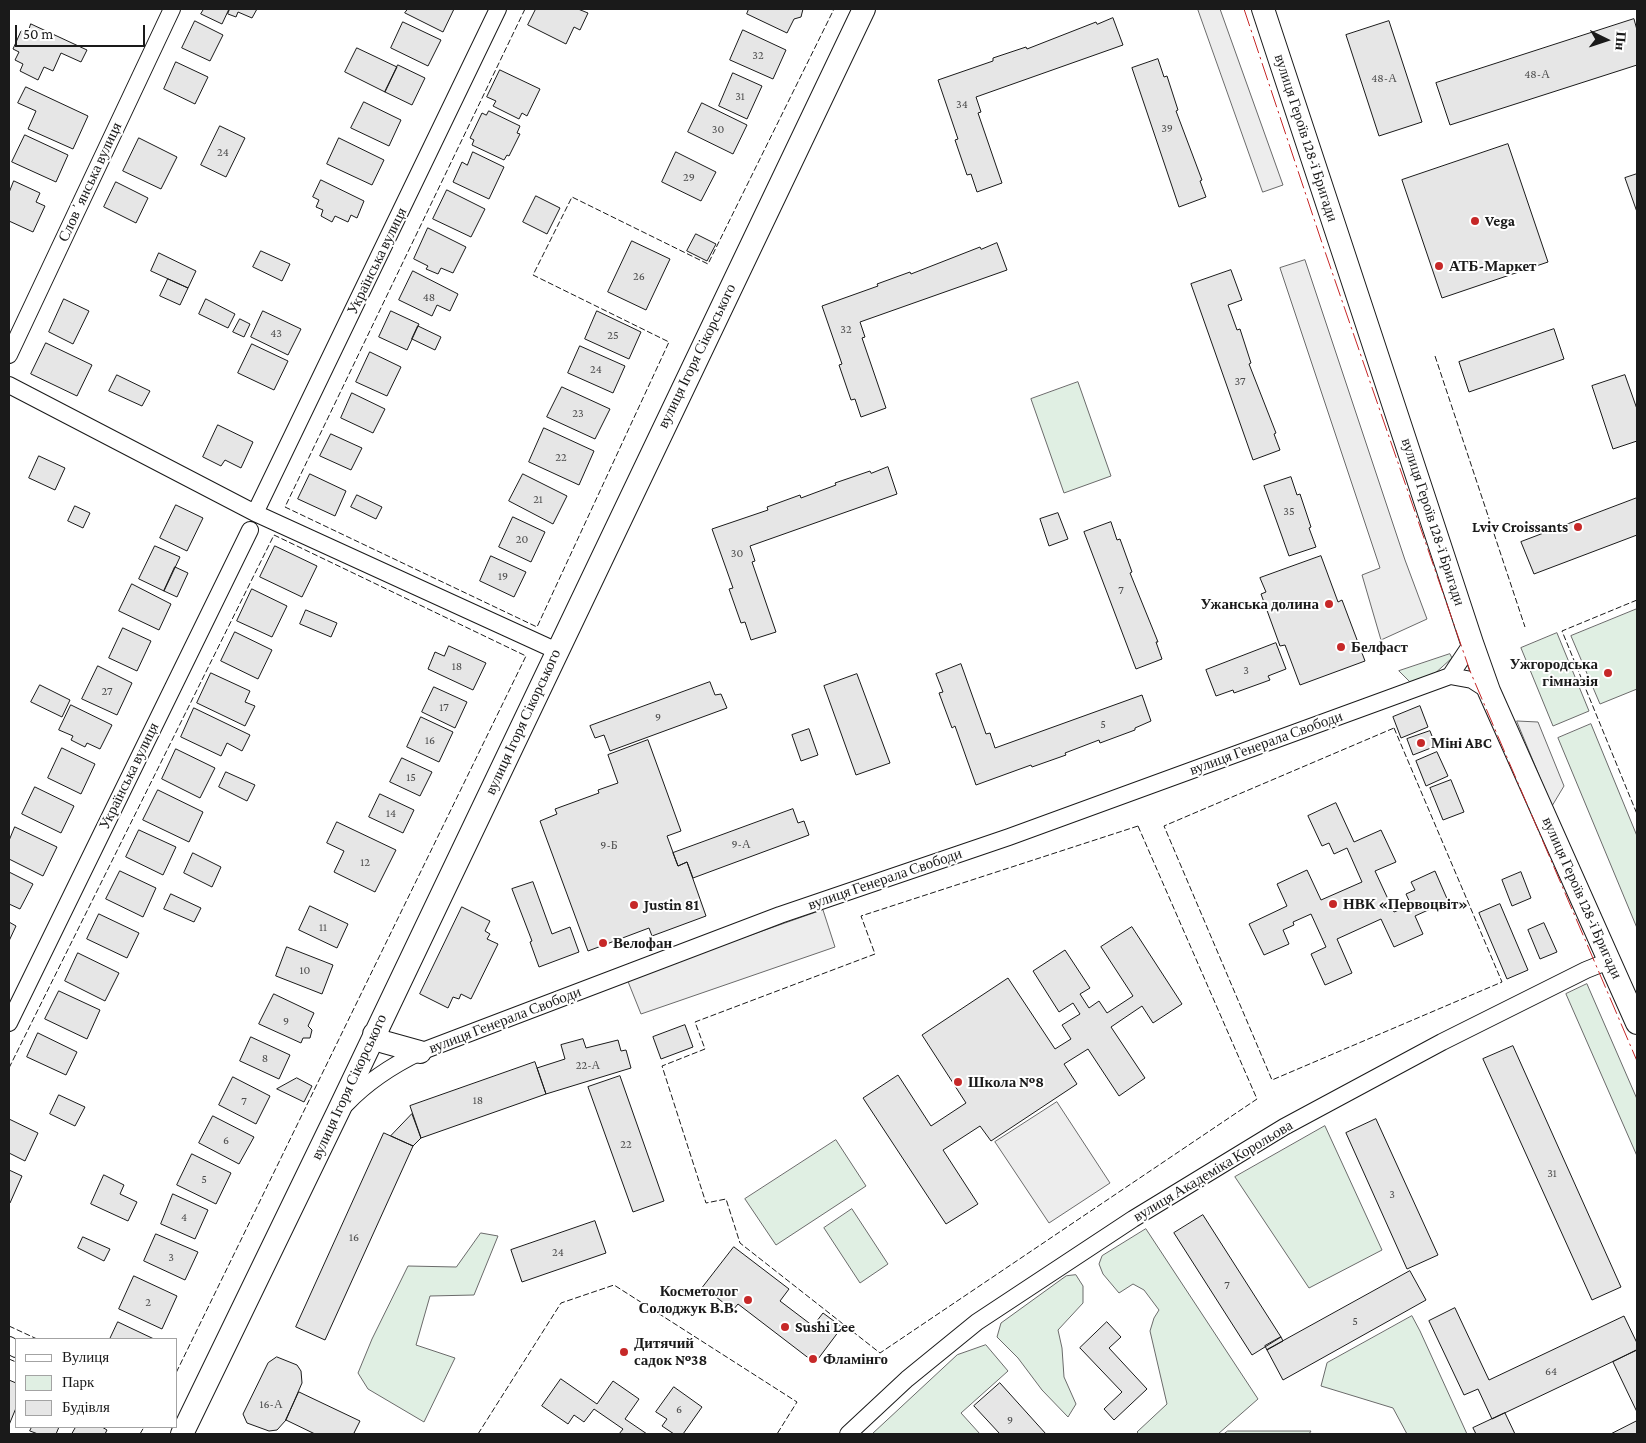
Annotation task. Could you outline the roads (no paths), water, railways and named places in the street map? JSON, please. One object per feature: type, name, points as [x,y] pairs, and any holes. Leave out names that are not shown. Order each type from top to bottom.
[{"type":"street","name":"Словʼянська вулиця","points":[[9,355],[172,9]]},
{"type":"street","name":"Українська вулиця","points":[[255,512],[498,9]]},
{"type":"street","name":"вулиця Ігоря Сікорського","points":[[182,1432],[337,1114],[864,9]]},
{"type":"street","name":"вулиця Героїв 128-ї Бригади","points":[[1263,9],[1472,643],[1490,691],[1637,1022]]},
{"type":"street","points":[[9,385],[255,512],[557,651]]},
{"type":"street","name":"Українська вулиця","points":[[9,1023],[250,530]]},
{"type":"street","points":[[1472,643],[1450,676],[1472,680],[1490,691]]},
{"type":"street","name":"вулиця Генерала Свободи","points":[[337,1114],[357,1093],[377,1077],[420,1052],[780,915],[1009,837],[1450,676]]},
{"type":"street","name":"вулиця Академіка Корольова","points":[[848,1434],[907,1379],[977,1322],[1133,1219],[1284,1127],[1442,1042],[1586,970],[1611,960]]},
{"type":"street","points":[[374,1034],[384,1042],[420,1052]]},
{"type":"place","name":"Vega","points":[[1475,221]]},
{"type":"place","name":"АТБ-Маркет","points":[[1439,266]]},
{"type":"place","name":"Lviv Croissants","points":[[1578,527]]},
{"type":"place","name":"Ужанська долина","points":[[1329,604]]},
{"type":"place","name":"Белфаст","points":[[1341,647]]},
{"type":"place","name":"Ужгородська гімназія","points":[[1608,673]]},
{"type":"place","name":"Міні ABC","points":[[1421,743]]},
{"type":"place","name":"НВК «Первоцвіт»","points":[[1333,904]]},
{"type":"place","name":"Justin 81","points":[[634,905]]},
{"type":"place","name":"Велофан","points":[[603,943]]},
{"type":"place","name":"Школа №8","points":[[958,1082]]},
{"type":"place","name":"Косметолог Солоджук В.В.","points":[[748,1300]]},
{"type":"place","name":"Sushi Lee","points":[[785,1327]]},
{"type":"place","name":"Дитячий садок №38","points":[[624,1352]]},
{"type":"place","name":"Фламінго","points":[[813,1359]]}]
